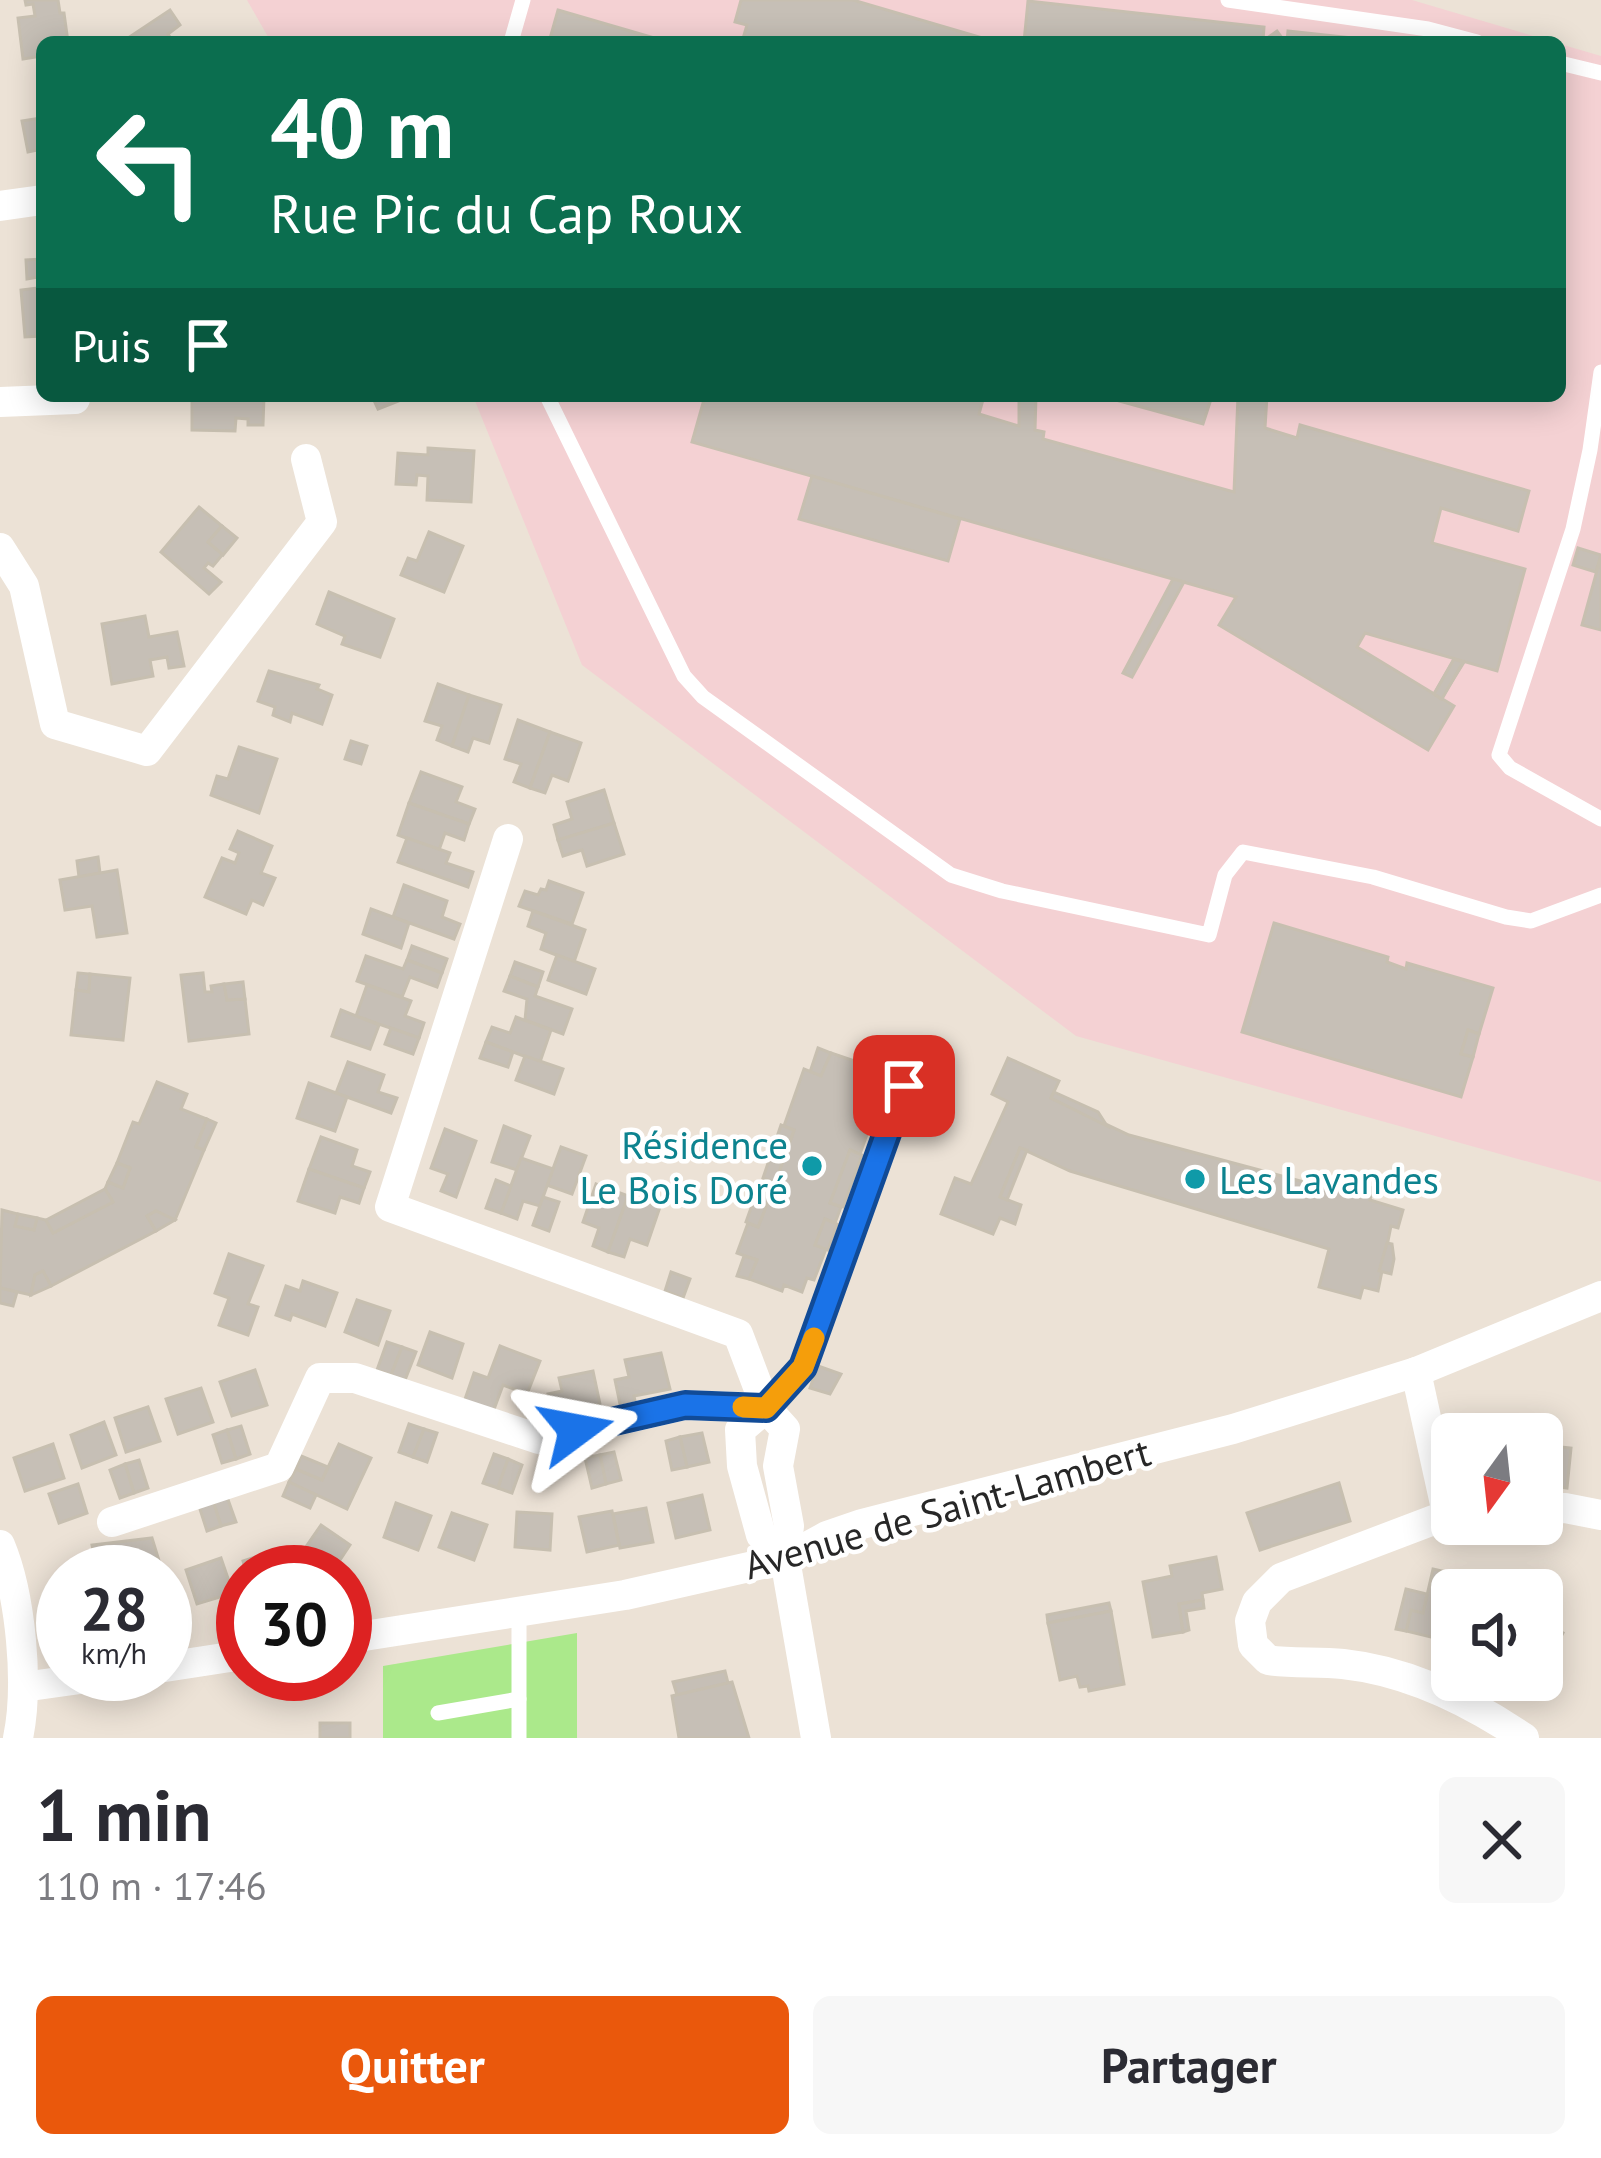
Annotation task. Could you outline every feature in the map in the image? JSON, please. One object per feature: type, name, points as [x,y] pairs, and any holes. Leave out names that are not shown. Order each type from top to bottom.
[{"type":"street","points":[[0,206],[36,201]]},
{"type":"street","points":[[0,401],[36,400]]},
{"type":"street","points":[[0,548],[25,586],[55,724],[147,751],[322,522],[306,459]]},
{"type":"street","points":[[508,839],[390,1207],[738,1334],[766,1408]]},
{"type":"street","name":"Avenue de Saint-Lambert","points":[[372,1635],[625,1595],[785,1559],[862,1524],[1233,1429],[1416,1372],[1601,1296]]},
{"type":"street","points":[[1416,1372],[1431,1434]]},
{"type":"street","points":[[112,1522],[279,1467],[320,1378],[355,1378],[539,1439],[685,1405],[766,1408]]},
{"type":"street","points":[[766,1408],[740,1430],[742,1466],[761,1535],[785,1559],[816,1738]]},
{"type":"street","points":[[1563,1508],[1601,1515]]},
{"type":"street","points":[[1431,1520],[1281,1578],[1257,1602],[1250,1621],[1253,1645],[1268,1660],[1343,1664],[1400,1676],[1480,1708],[1525,1738]]},
{"type":"street","points":[[0,1545],[8,1564],[23,1687],[18,1738]]},
{"type":"street","points":[[0,1648],[23,1687]]},
{"type":"street","points":[[23,1687],[36,1685]]},
{"type":"lane","points":[[513,36],[523,0]]},
{"type":"lane","points":[[1228,0],[1454,36]]},
{"type":"lane","points":[[1566,65],[1601,74]]},
{"type":"lane","points":[[1601,372],[1573,529],[1499,755],[1510,768],[1601,819]]},
{"type":"lane","points":[[551,402],[684,676],[741,726],[951,875],[1002,891],[1209,934],[1225,875],[1243,853],[1373,877],[1532,921],[1601,895]]},
{"type":"lane","points":[[766,1408],[803,1367],[904,1086]]},
{"type":"lane","points":[[519,1612],[519,1738]]},
{"type":"lane","points":[[438,1713],[519,1699]]},
{"type":"shaded area","points":[[247,0],[1412,0],[1534,36],[268,36]]},
{"type":"shaded area","points":[[1566,46],[1601,56],[1601,1182],[1076,1036],[582,665],[475,402],[1566,402]]},
{"type":"green space","points":[[577,1633],[577,1738],[383,1738],[383,1666]]},
{"type":"building","points":[[25,0],[58,0],[67,36],[36,36],[36,57],[23,59],[18,18],[35,16],[33,4],[26,5]]},
{"type":"building","points":[[741,0],[853,0],[976,36],[744,36],[747,25],[735,22]]},
{"type":"building","points":[[1028,1],[1264,27],[1263,36],[1025,36]]},
{"type":"building","points":[[170,10],[180,25],[169,36],[131,36]]},
{"type":"building","points":[[558,10],[647,36],[551,36]]},
{"type":"building","points":[[1288,31],[1334,36],[1288,36]]},
{"type":"building","points":[[36,119],[36,150],[28,152],[22,121]]},
{"type":"building","points":[[36,259],[36,277],[27,279],[26,260]]},
{"type":"building","points":[[36,288],[36,336],[25,337],[21,290]]},
{"type":"building","points":[[192,402],[264,402],[263,425],[248,425],[248,419],[236,418],[235,431],[192,430]]},
{"type":"building","points":[[703,402],[982,402],[979,414],[1019,426],[1019,402],[1036,402],[1035,430],[1044,432],[1043,439],[1234,492],[1238,402],[1267,402],[1265,428],[1297,438],[1300,425],[1529,491],[1518,531],[1441,508],[1432,543],[1525,569],[1497,671],[1365,633],[1357,647],[1454,706],[1428,750],[1219,625],[1236,597],[692,442]]},
{"type":"building","points":[[1123,402],[1210,402],[1203,424]]},
{"type":"building","points":[[428,448],[474,451],[471,502],[427,500],[428,476],[417,475],[416,485],[396,484],[398,453],[428,455]]},
{"type":"building","points":[[812,476],[960,519],[948,561],[799,519]]},
{"type":"building","points":[[199,507],[222,526],[208,542],[223,554],[213,566],[208,563],[204,568],[221,582],[209,594],[161,552]]},
{"type":"building","points":[[222,526],[237,538],[223,555],[208,542]]},
{"type":"building","points":[[429,532],[463,546],[444,592],[401,575],[408,558],[417,561]]},
{"type":"building","points":[[1578,548],[1601,555],[1596,572],[1573,565]]},
{"type":"building","points":[[1601,556],[1601,630],[1582,625]]},
{"type":"building","points":[[1173,579],[1184,582],[1132,677],[1123,673]]},
{"type":"building","points":[[329,592],[394,619],[380,657],[342,644],[345,636],[317,624]]},
{"type":"building","points":[[145,616],[149,637],[177,632],[184,666],[169,668],[167,657],[150,660],[153,676],[112,684],[102,624]]},
{"type":"building","points":[[1454,659],[1464,662],[1441,699],[1434,694]]},
{"type":"building","points":[[1454,659],[1463,662],[1442,699],[1434,694]]},
{"type":"building","points":[[269,671],[319,685],[317,689],[332,695],[322,724],[292,713],[290,722],[273,715],[275,707],[258,701]]},
{"type":"building","points":[[438,684],[469,695],[452,746],[437,740],[442,726],[425,721]]},
{"type":"building","points":[[469,695],[501,705],[489,743],[473,738],[468,752],[452,746]]},
{"type":"building","points":[[518,720],[550,732],[530,788],[514,782],[521,764],[505,759]]},
{"type":"building","points":[[550,732],[581,743],[568,781],[552,775],[545,793],[530,788]]},
{"type":"building","points":[[351,741],[367,746],[361,764],[345,759]]},
{"type":"building","points":[[239,747],[277,759],[259,813],[211,795],[217,776],[228,779]]},
{"type":"building","points":[[421,772],[462,787],[456,802],[475,809],[469,824],[409,803]]},
{"type":"building","points":[[604,790],[614,823],[558,840],[554,825],[572,819],[567,802]]},
{"type":"building","points":[[409,803],[469,824],[464,840],[445,833],[439,850],[398,835]]},
{"type":"building","points":[[614,823],[624,854],[587,866],[582,850],[563,856],[558,840]]},
{"type":"building","points":[[238,831],[272,846],[261,873],[275,878],[263,905],[252,900],[246,914],[205,897],[222,858],[235,863],[239,853],[230,849]]},
{"type":"building","points":[[407,838],[450,853],[446,863],[473,872],[468,887],[398,862]]},
{"type":"building","points":[[98,857],[100,873],[79,877],[77,861]]},
{"type":"building","points":[[117,870],[127,933],[97,937],[92,906],[65,910],[60,880]]},
{"type":"building","points":[[549,881],[583,893],[572,924],[519,906],[525,891],[538,895]]},
{"type":"building","points":[[404,885],[447,901],[442,917],[460,924],[454,939],[393,917]]},
{"type":"building","points":[[371,909],[409,923],[401,948],[363,934]]},
{"type":"building","points":[[533,911],[585,930],[574,962],[541,949],[546,933],[528,926]]},
{"type":"building","points":[[1274,923],[1388,957],[1387,962],[1406,969],[1407,963],[1493,988],[1479,1034],[1468,1030],[1461,1054],[1473,1057],[1461,1097],[1242,1032]]},
{"type":"building","points":[[412,946],[447,959],[442,973],[407,960]]},
{"type":"building","points":[[557,955],[595,969],[586,994],[548,980]]},
{"type":"building","points":[[366,956],[403,969],[407,960],[442,973],[437,987],[410,977],[402,997],[357,981]]},
{"type":"building","points":[[515,962],[543,972],[538,987],[510,976]]},
{"type":"building","points":[[78,973],[90,974],[89,992],[76,990]]},
{"type":"building","points":[[203,973],[205,992],[224,984],[227,1000],[245,999],[249,1034],[189,1041],[181,975]]},
{"type":"building","points":[[90,974],[130,978],[123,1040],[71,1035],[76,990],[89,992]]},
{"type":"building","points":[[510,976],[538,987],[535,996],[572,1009],[563,1034],[525,1020],[527,999],[504,991]]},
{"type":"building","points":[[243,982],[245,999],[227,1000],[224,984]]},
{"type":"building","points":[[367,985],[411,1001],[405,1016],[424,1023],[419,1038],[356,1016]]},
{"type":"building","points":[[341,1010],[379,1025],[370,1049],[332,1036]]},
{"type":"building","points":[[516,1017],[551,1030],[540,1062],[486,1042],[492,1027],[510,1033]]},
{"type":"building","points":[[391,1028],[419,1038],[413,1054],[385,1044]]},
{"type":"building","points":[[1468,1030],[1479,1034],[1473,1057],[1461,1054]]},
{"type":"building","points":[[486,1042],[513,1052],[508,1067],[480,1058]]},
{"type":"building","points":[[818,1048],[831,1053],[821,1076],[810,1072]]},
{"type":"building","name":"Résidence Le Bois Doré","points":[[831,1053],[872,1067],[864,1091],[880,1098],[860,1154],[850,1150],[830,1203],[841,1207],[835,1223],[825,1219],[815,1245],[826,1249],[814,1280],[807,1278],[802,1292],[784,1285],[782,1291],[749,1279],[757,1260],[737,1253],[748,1223],[758,1227],[769,1199],[758,1195],[765,1179],[775,1183],[794,1130],[784,1126],[804,1069],[821,1076]]},
{"type":"building","points":[[525,1056],[563,1069],[554,1094],[516,1080]]},
{"type":"building","name":"Les Lavandes","points":[[1008,1058],[1059,1081],[1051,1098],[1129,1135],[1345,1193],[1349,1182],[1373,1188],[1370,1200],[1403,1210],[1398,1228],[1391,1226],[1378,1291],[1363,1287],[1360,1298],[1319,1287],[1329,1249],[1070,1171],[1020,1148],[1000,1197],[1021,1205],[1015,1224],[1000,1218],[993,1234],[941,1214],[955,1178],[971,1184],[1008,1102],[992,1094]]},
{"type":"building","points":[[348,1062],[384,1075],[378,1092],[397,1098],[391,1113],[336,1093]]},
{"type":"building","points":[[872,1067],[884,1072],[875,1096],[864,1091]]},
{"type":"building","points":[[157,1082],[187,1094],[181,1109],[207,1119],[196,1147],[204,1150],[175,1220],[156,1211],[147,1216],[156,1231],[51,1286],[43,1271],[35,1275],[31,1295],[0,1288],[2,1210],[18,1214],[15,1226],[34,1230],[37,1218],[46,1220],[53,1233],[113,1202],[105,1189],[108,1182],[123,1188],[130,1168],[117,1163],[133,1122],[139,1124]]},
{"type":"building","points":[[309,1083],[347,1097],[335,1131],[297,1118]]},
{"type":"building","points":[[1054,1092],[1098,1112],[1107,1126],[1051,1098]]},
{"type":"building","points":[[207,1119],[216,1123],[204,1150],[196,1147]]},
{"type":"building","points":[[781,1125],[794,1130],[775,1183],[763,1178]]},
{"type":"building","points":[[504,1126],[530,1136],[517,1170],[492,1162]]},
{"type":"building","points":[[445,1129],[476,1141],[456,1197],[441,1191],[448,1174],[431,1168]]},
{"type":"building","points":[[321,1137],[357,1150],[352,1166],[370,1172],[364,1188],[309,1169]]},
{"type":"building","points":[[561,1147],[586,1156],[572,1194],[547,1185]]},
{"type":"building","points":[[1020,1148],[1027,1150],[1007,1200],[1000,1197]]},
{"type":"building","points":[[850,1150],[862,1155],[843,1207],[830,1203]]},
{"type":"building","points":[[521,1158],[553,1169],[540,1206],[523,1201],[517,1219],[501,1213]]},
{"type":"building","points":[[117,1163],[130,1168],[123,1188],[108,1182]]},
{"type":"building","points":[[309,1169],[364,1188],[359,1203],[340,1197],[335,1213],[298,1201]]},
{"type":"building","points":[[496,1180],[511,1186],[501,1213],[486,1208]]},
{"type":"building","points":[[596,1184],[628,1196],[608,1252],[593,1246],[599,1228],[583,1222]]},
{"type":"building","points":[[105,1189],[113,1202],[53,1233],[46,1220]]},
{"type":"building","points":[[756,1194],[769,1199],[758,1227],[746,1222]]},
{"type":"building","points":[[628,1196],[660,1207],[647,1245],[630,1239],[624,1257],[608,1252]]},
{"type":"building","points":[[543,1197],[559,1202],[549,1231],[533,1225]]},
{"type":"building","points":[[156,1211],[175,1220],[156,1231],[147,1216]]},
{"type":"building","points":[[18,1214],[37,1218],[34,1230],[15,1226]]},
{"type":"building","points":[[825,1219],[837,1224],[828,1250],[815,1245]]},
{"type":"building","points":[[1387,1243],[1392,1244],[1394,1259],[1391,1274],[1379,1271]]},
{"type":"building","points":[[229,1254],[263,1266],[248,1304],[258,1307],[248,1335],[219,1325],[229,1298],[215,1293]]},
{"type":"building","points":[[744,1256],[757,1260],[749,1279],[737,1276]]},
{"type":"building","points":[[43,1271],[51,1286],[31,1295],[35,1275]]},
{"type":"building","points":[[671,1272],[690,1279],[683,1298],[665,1291]]},
{"type":"building","points":[[303,1281],[337,1293],[325,1326],[292,1314],[290,1320],[276,1315],[286,1286],[300,1291]]},
{"type":"building","points":[[0,1288],[17,1292],[13,1306],[0,1303]]},
{"type":"building","points":[[357,1300],[390,1311],[378,1345],[345,1332]]},
{"type":"building","points":[[430,1332],[463,1344],[452,1378],[418,1365]]},
{"type":"building","points":[[387,1342],[402,1347],[391,1375],[377,1370]]},
{"type":"building","points":[[500,1346],[540,1361],[527,1394],[503,1385],[493,1412],[464,1402],[474,1373],[488,1378]]},
{"type":"building","points":[[402,1347],[416,1352],[405,1380],[391,1375]]},
{"type":"building","points":[[661,1353],[670,1389],[634,1396],[636,1406],[621,1409],[615,1380],[629,1377],[625,1360]]},
{"type":"building","points":[[818,1366],[841,1374],[830,1394],[810,1388]]},
{"type":"building","points":[[255,1370],[267,1405],[232,1416],[220,1382]]},
{"type":"building","points":[[593,1371],[600,1404],[568,1411],[570,1420],[554,1424],[548,1394],[562,1391],[559,1378]]},
{"type":"building","points":[[201,1388],[213,1422],[178,1434],[166,1399]]},
{"type":"building","points":[[148,1407],[160,1441],[126,1452],[115,1418]]},
{"type":"building","points":[[104,1422],[116,1455],[82,1468],[71,1435]]},
{"type":"building","points":[[409,1424],[424,1429],[413,1457],[399,1452]]},
{"type":"building","points":[[241,1426],[250,1454],[236,1459],[227,1430]]},
{"type":"building","points":[[424,1429],[437,1433],[427,1462],[413,1457]]},
{"type":"building","points":[[227,1430],[236,1459],[222,1463],[213,1435]]},
{"type":"building","points":[[702,1433],[709,1462],[687,1467],[680,1437]]},
{"type":"building","points":[[680,1437],[687,1467],[672,1470],[666,1441]]},
{"type":"building","points":[[53,1444],[64,1478],[25,1491],[14,1458]]},
{"type":"building","points":[[339,1444],[371,1458],[347,1509],[289,1482],[296,1469],[322,1480]]},
{"type":"building","points":[[1563,1447],[1571,1448],[1567,1488],[1563,1488]]},
{"type":"building","points":[[614,1452],[621,1480],[606,1484],[600,1455]]},
{"type":"building","points":[[494,1454],[508,1459],[498,1488],[483,1483]]},
{"type":"building","points":[[600,1455],[606,1484],[592,1488],[585,1458]]},
{"type":"building","points":[[301,1456],[328,1467],[322,1480],[296,1469]]},
{"type":"building","points":[[508,1459],[522,1465],[512,1493],[498,1488]]},
{"type":"building","points":[[139,1460],[148,1488],[134,1493],[125,1464]]},
{"type":"building","points":[[125,1464],[134,1493],[120,1498],[110,1470]]},
{"type":"building","points":[[289,1482],[316,1495],[310,1508],[283,1496]]},
{"type":"building","points":[[1339,1483],[1350,1521],[1260,1550],[1247,1513]]},
{"type":"building","points":[[78,1484],[87,1513],[59,1523],[49,1494]]},
{"type":"building","points":[[226,1494],[236,1522],[221,1526],[212,1498]]},
{"type":"building","points":[[702,1495],[710,1530],[676,1538],[668,1503]]},
{"type":"building","points":[[212,1498],[221,1526],[207,1531],[198,1503]]},
{"type":"building","points":[[396,1503],[431,1516],[418,1550],[384,1537]]},
{"type":"building","points":[[646,1508],[653,1542],[620,1548],[613,1514]]},
{"type":"building","points":[[612,1511],[619,1545],[587,1552],[579,1517]]},
{"type":"building","points":[[517,1512],[552,1514],[550,1550],[515,1547]]},
{"type":"building","points":[[452,1513],[487,1525],[474,1560],[439,1547]]},
{"type":"building","points":[[321,1525],[350,1545],[307,1545]]},
{"type":"building","points":[[152,1538],[154,1545],[92,1545]]},
{"type":"building","points":[[1216,1557],[1222,1589],[1202,1593],[1203,1600],[1179,1604],[1183,1632],[1153,1637],[1143,1582],[1172,1576],[1170,1566]]},
{"type":"building","points":[[216,1560],[216,1598],[197,1604],[192,1568]]},
{"type":"building","points":[[1431,1578],[1431,1637],[1406,1631],[1411,1610],[1423,1613]]},
{"type":"building","points":[[1406,1589],[1427,1594],[1423,1613],[1411,1610],[1406,1631],[1396,1629]]},
{"type":"building","points":[[1203,1600],[1204,1608],[1186,1611],[1189,1630],[1183,1632],[1179,1604]]},
{"type":"building","points":[[1109,1603],[1111,1611],[1048,1623],[1047,1615]]},
{"type":"building","points":[[1111,1611],[1124,1684],[1089,1691],[1088,1686],[1080,1687],[1077,1676],[1060,1680],[1048,1623]]},
{"type":"building","points":[[725,1671],[728,1683],[677,1695],[673,1682]]},
{"type":"building","points":[[732,1682],[749,1738],[679,1738],[672,1696]]},
{"type":"building","points":[[320,1723],[350,1723],[350,1738],[320,1738]]},
{"type":"slow traffic","points":[[743,1407],[766,1408],[803,1367],[814,1338]]},
{"type":"place","name":"Résidence Le Bois Doré","points":[[812,1166]]},
{"type":"place","name":"Les Lavandes","points":[[1195,1179]]},
{"type":"route","points":[[576,1430],[685,1405],[766,1408],[803,1367],[904,1086]]}]
